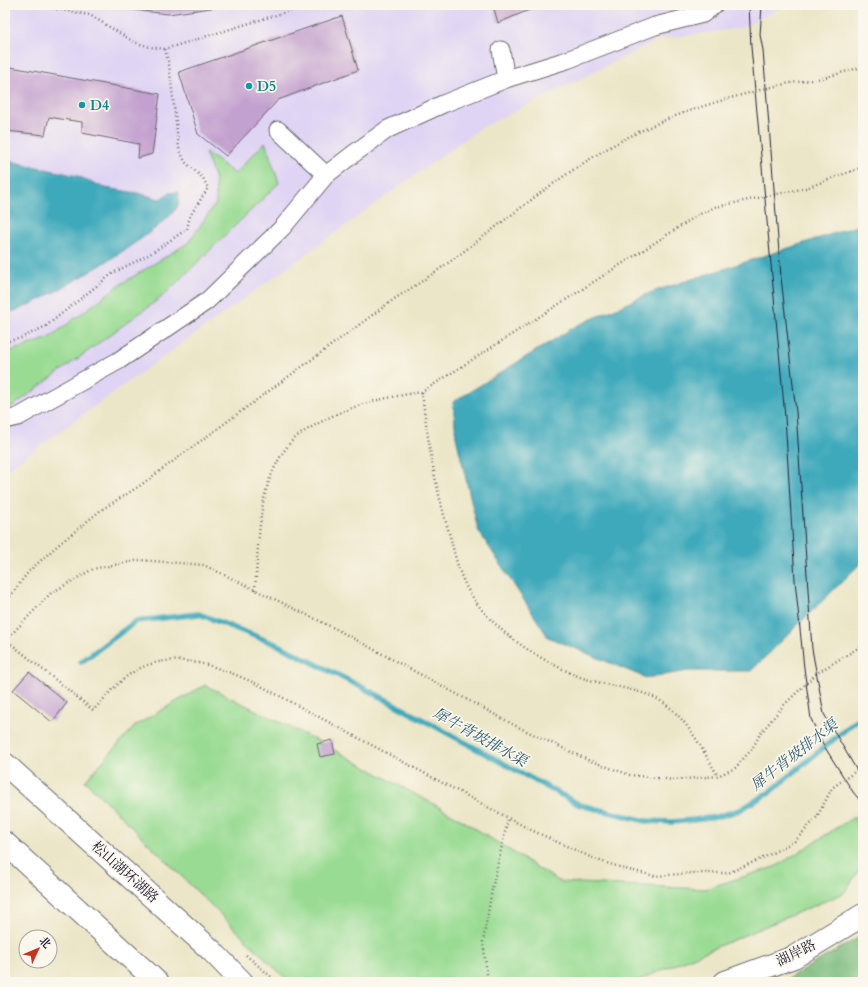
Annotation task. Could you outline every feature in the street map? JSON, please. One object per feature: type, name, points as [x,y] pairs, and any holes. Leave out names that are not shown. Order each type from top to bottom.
[{"type":"main road","name":"松山湖环湖路","points":[[5,764],[206,946],[242,982]]},
{"type":"main road","points":[[5,843],[157,982]]},
{"type":"main road","name":"湖岸路","points":[[726,982],[794,957],[863,915]]},
{"type":"street","points":[[5,420],[18,417],[118,360],[207,301],[282,228],[326,175],[352,154],[388,129],[443,104],[506,79],[567,60],[655,26],[703,14],[714,5]]},
{"type":"street","points":[[501,50],[506,79]]},
{"type":"street","points":[[278,130],[326,175]]},
{"type":"path","points":[[5,10],[6,5]]},
{"type":"path","points":[[33,5],[90,15],[134,42],[150,47],[165,49],[308,5]]},
{"type":"path","points":[[5,342],[21,338],[46,326],[113,273],[150,254],[187,229],[190,216],[208,188],[203,178],[185,162],[178,148],[169,65],[165,49]]},
{"type":"path","points":[[5,603],[29,571],[101,510],[138,487],[257,399],[485,235],[518,209],[583,164],[644,129],[673,117],[708,105],[781,85],[823,78],[863,67]]},
{"type":"path","points":[[255,590],[262,510],[270,478],[290,443],[304,431],[333,415],[377,399],[422,392],[698,215],[715,207],[806,188],[863,167]]},
{"type":"path","points":[[422,392],[428,444],[436,489],[459,570],[469,593],[482,610],[529,652],[575,675],[652,697],[672,711],[689,729],[718,776]]},
{"type":"path","points":[[863,645],[817,673],[783,706],[741,762],[728,772],[718,776],[694,779],[667,779],[630,775],[588,760],[518,727],[334,628],[204,565],[140,560],[93,569],[51,593],[6,640],[93,710],[126,677],[152,663],[181,659],[221,668],[259,684],[508,818],[589,857],[629,870],[655,876],[694,873],[728,873],[763,858],[795,841],[817,817],[832,788],[863,766]]},
{"type":"path","points":[[488,982],[483,942],[492,889],[508,818]]},
{"type":"shaded area","points":[[5,5],[782,5],[781,8],[741,28],[659,39],[479,129],[5,471]]},
{"type":"green space","points":[[265,142],[279,183],[163,296],[13,406],[5,408],[5,353],[49,338],[118,286],[188,243],[216,203],[215,179],[205,152],[235,174]]},
{"type":"green space","points":[[205,685],[320,742],[457,817],[560,882],[705,889],[777,866],[854,817],[863,842],[863,865],[844,893],[634,982],[289,982],[85,781],[136,725]]},
{"type":"green space","points":[[863,935],[863,982],[782,982]]},
{"type":"water","points":[[5,160],[77,176],[105,188],[137,193],[160,199],[169,193],[179,192],[178,205],[170,216],[154,230],[105,263],[31,304],[16,311],[5,313]]},
{"type":"water","points":[[863,224],[863,561],[751,671],[688,671],[646,678],[548,637],[478,530],[456,437],[453,402],[576,326],[652,292]]},
{"type":"building","points":[[92,5],[225,5],[225,6],[168,14]]},
{"type":"building","points":[[493,5],[541,5],[498,23]]},
{"type":"building","name":"D5","points":[[342,16],[358,70],[278,100],[226,156],[198,134],[179,72]]},
{"type":"building","name":"D4","points":[[5,66],[160,94],[152,154],[138,158],[139,144],[82,133],[82,122],[49,117],[45,135],[5,131]]},
{"type":"building","points":[[29,672],[67,703],[52,722],[13,690]]},
{"type":"building","points":[[332,740],[335,754],[320,757],[317,744]]},
{"type":"waterway","name":"犀牛背坡排水渠","points":[[81,662],[136,621],[199,614],[278,645],[383,698],[580,805],[646,821],[672,822],[694,820],[716,817],[740,810],[770,792],[863,715]]},
{"type":"tram line","points":[[749,5],[751,47],[785,417],[795,580],[811,719],[824,746],[853,792],[863,804]]},
{"type":"tram line","points":[[762,5],[760,35],[763,50],[781,277],[796,412],[812,649],[824,714],[863,781]]},
{"type":"place","name":"D5","points":[[249,86]]},
{"type":"place","name":"D4","points":[[82,105]]}]
